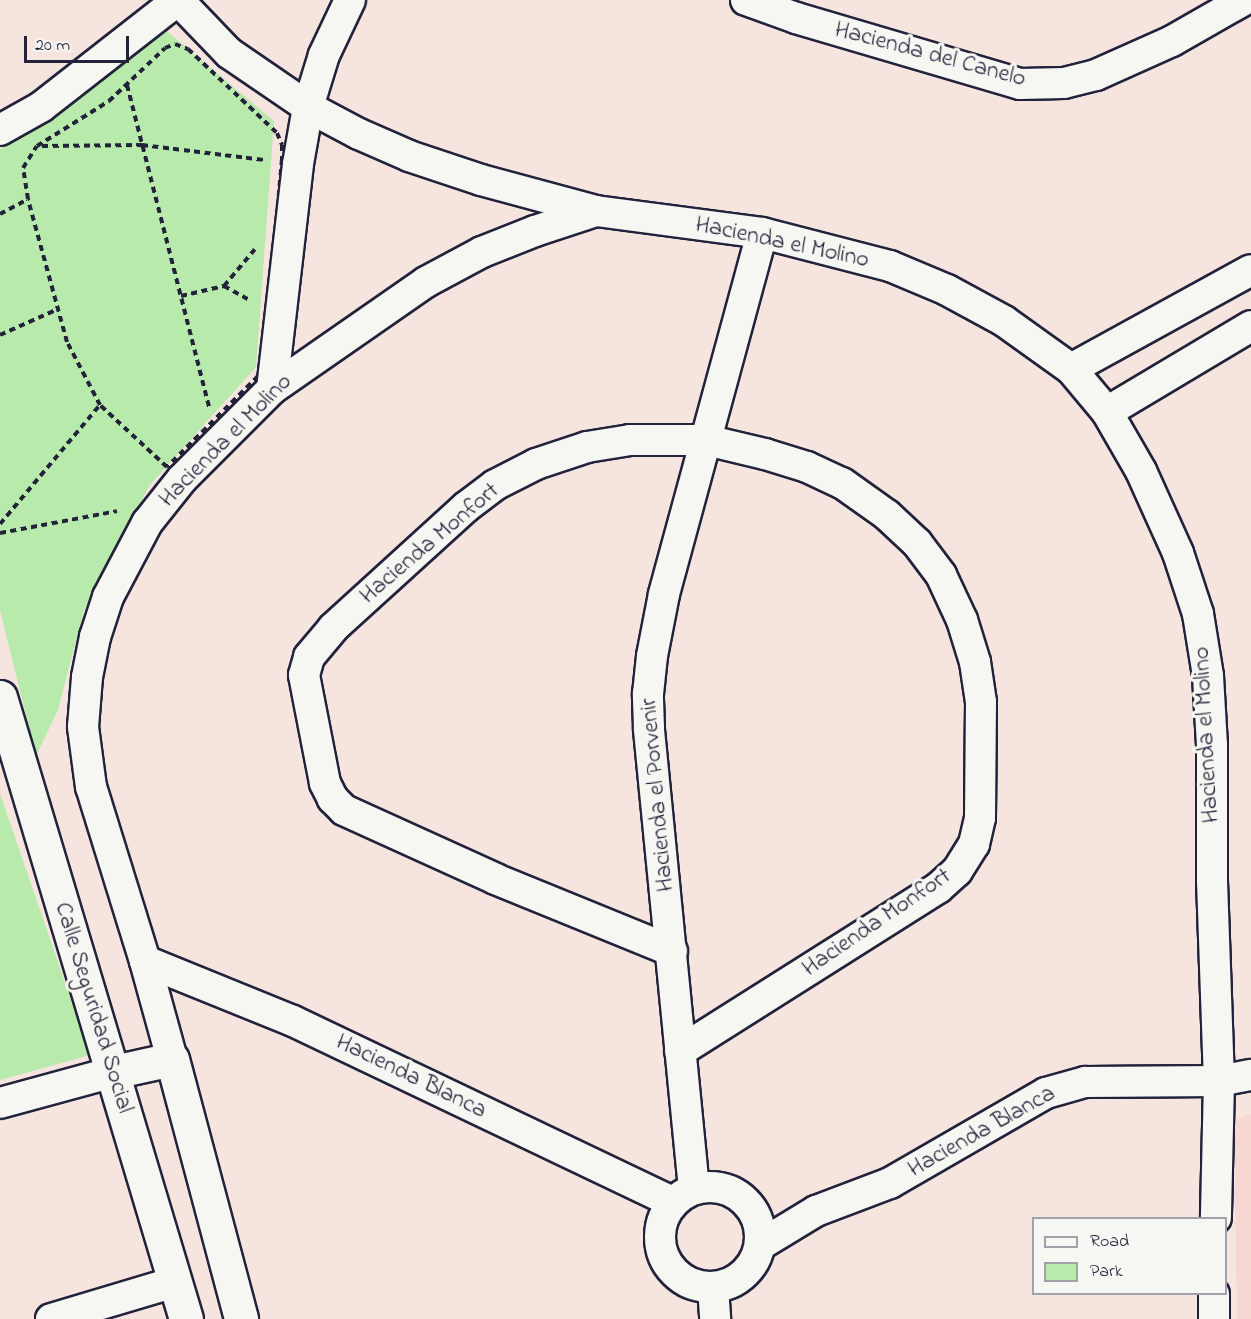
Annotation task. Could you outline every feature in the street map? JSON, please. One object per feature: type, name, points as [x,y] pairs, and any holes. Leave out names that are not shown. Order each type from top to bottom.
[{"type":"street","points":[[4,128],[41,107],[178,0],[229,53],[308,107],[358,134],[409,156],[481,180],[596,211]]},
{"type":"street","points":[[272,389],[290,163],[324,55],[350,0]]},
{"type":"street","name":"Hacienda del Canelo","points":[[746,0],[797,9],[1020,84],[1064,83],[1096,75],[1172,41],[1244,0]]},
{"type":"street","name":"Hacienda el Molino","points":[[145,961],[91,787],[83,727],[87,677],[95,637],[108,597],[147,523],[215,432],[272,389],[426,282],[482,252],[535,231],[596,211],[762,233],[890,266],[947,290],[1004,321],[1071,369],[1107,412],[1145,481],[1178,553],[1198,614],[1208,676],[1212,745],[1212,881],[1219,1081],[1216,1217]]},
{"type":"street","name":"Hacienda el Porvenir","points":[[684,1196],[680,1051],[649,728],[648,694],[663,594],[762,233]]},
{"type":"street","points":[[1071,369],[1251,270]]},
{"type":"street","points":[[1107,412],[1251,326]]},
{"type":"street","name":"Hacienda Monfort","points":[[672,951],[496,879],[344,810],[333,799],[325,783],[304,675],[309,657],[333,628],[466,507],[495,485],[536,464],[587,447],[630,440],[706,440],[807,467],[842,483],[887,516],[917,543],[941,575],[962,620],[975,662],[981,702],[983,794],[974,844],[957,871],[938,888],[680,1051]]},
{"type":"street","name":"Calle Seguridad Social","points":[[0,697],[186,1319]]},
{"type":"street","points":[[145,961],[241,1319]]},
{"type":"street","name":"Hacienda Blanca","points":[[145,961],[293,1021],[684,1196]]},
{"type":"street","points":[[0,1103],[113,1072],[172,1059]]},
{"type":"street","name":"Hacienda Blanca","points":[[760,1245],[816,1211],[890,1183],[1046,1093],[1085,1082],[1219,1081],[1251,1075]]},
{"type":"street","points":[[711,1187],[728,1190],[742,1199],[753,1212],[759,1228],[760,1245],[755,1260],[745,1274],[732,1283],[700,1287],[685,1281],[672,1271],[663,1257],[659,1242],[661,1225],[684,1196],[711,1187]]},
{"type":"street","points":[[51,1319],[176,1282]]},
{"type":"street","points":[[713,1287],[715,1319]]},
{"type":"street","points":[[1214,1295],[1214,1319]]},
{"type":"path","points":[[160,475],[167,466],[215,432],[258,376],[264,361],[276,223],[290,163],[277,133],[188,49],[175,44],[165,48],[109,101],[37,146],[23,168],[28,199],[67,342],[100,405],[167,466]]},
{"type":"path","points":[[127,85],[215,432]]},
{"type":"path","points":[[4,128],[37,146],[142,145],[290,163]]},
{"type":"path","points":[[0,214],[28,199]]},
{"type":"path","points":[[269,232],[276,223]]},
{"type":"path","points":[[181,296],[224,286],[261,241]]},
{"type":"path","points":[[224,286],[268,310]]},
{"type":"path","points":[[0,335],[58,309]]},
{"type":"path","points":[[0,524],[100,405]]},
{"type":"path","points":[[0,533],[126,509]]},
{"type":"shaded area","points":[[1251,1114],[1251,1319],[1237,1319],[1234,1121]]},
{"type":"green space","points":[[162,27],[274,121],[256,367],[149,486],[84,610],[58,710],[36,756],[0,610],[0,149],[112,73]]},
{"type":"green space","points":[[0,794],[90,1055],[0,1080]]}]
